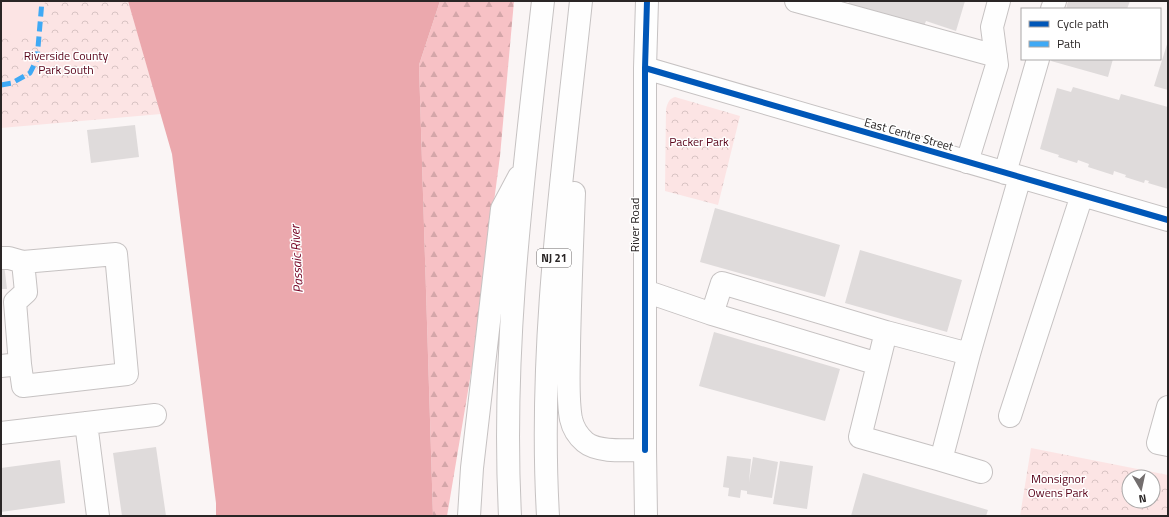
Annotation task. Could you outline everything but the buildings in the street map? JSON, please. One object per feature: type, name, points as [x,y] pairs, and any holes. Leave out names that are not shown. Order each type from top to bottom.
[{"type":"main road","points":[[510,516],[508,367],[512,304],[543,1]]},
{"type":"main road","points":[[582,1],[570,274],[569,366],[572,420],[577,434],[586,443],[598,448],[645,450]]},
{"type":"main road","name":"NJ 21","points":[[548,516],[545,430],[549,314],[555,243],[582,1]]},
{"type":"main road","name":"River Road","points":[[646,516],[645,68],[647,1]]},
{"type":"main road","points":[[796,1],[996,56]]},
{"type":"main road","points":[[967,162],[997,65],[992,27],[999,1]]},
{"type":"main road","points":[[941,460],[1013,175],[1038,60]]},
{"type":"main road","name":"East Centre Street","points":[[645,68],[1168,220]]},
{"type":"main road","points":[[469,516],[472,468],[502,209],[525,166]]},
{"type":"main road","points":[[1010,416],[1082,195]]},
{"type":"main road","points":[[1,258],[9,258],[23,262],[116,254],[127,374],[24,386],[11,365],[8,302],[26,292],[23,262]]},
{"type":"main road","points":[[712,314],[722,283],[886,332],[969,354]]},
{"type":"main road","points":[[645,291],[712,314],[878,364]]},
{"type":"main road","points":[[886,332],[860,437],[981,472]]},
{"type":"main road","points":[[1168,407],[1158,442],[1168,445]]},
{"type":"main road","points":[[1,433],[155,415]]},
{"type":"main road","points":[[86,423],[98,516]]},
{"type":"green space","name":"Riverside County Park South","points":[[1,1],[128,1],[161,114],[1,128]]},
{"type":"green space","points":[[1,1],[45,1],[41,37],[1,34]]},
{"type":"green space","points":[[440,1],[514,1],[500,156],[473,361],[447,516],[433,516],[419,65]]},
{"type":"green space","name":"Packer Park","points":[[675,97],[740,116],[718,205],[665,191],[666,109],[669,101]]},
{"type":"green space","name":"Monsignor Owens Park","points":[[1031,448],[1138,469],[1121,469],[1121,509],[1161,509],[1161,474],[1168,475],[1168,516],[1020,516]]},
{"type":"water","name":"Passaic River","points":[[128,1],[440,1],[419,65],[433,516],[216,516],[216,503],[172,154]]},
{"type":"marked path","points":[[1,85],[12,83],[30,73],[37,59],[42,1]]},
{"type":"cycle path","points":[[645,450],[645,68],[647,1]]},
{"type":"cycle path","points":[[645,68],[1168,220]]}]
